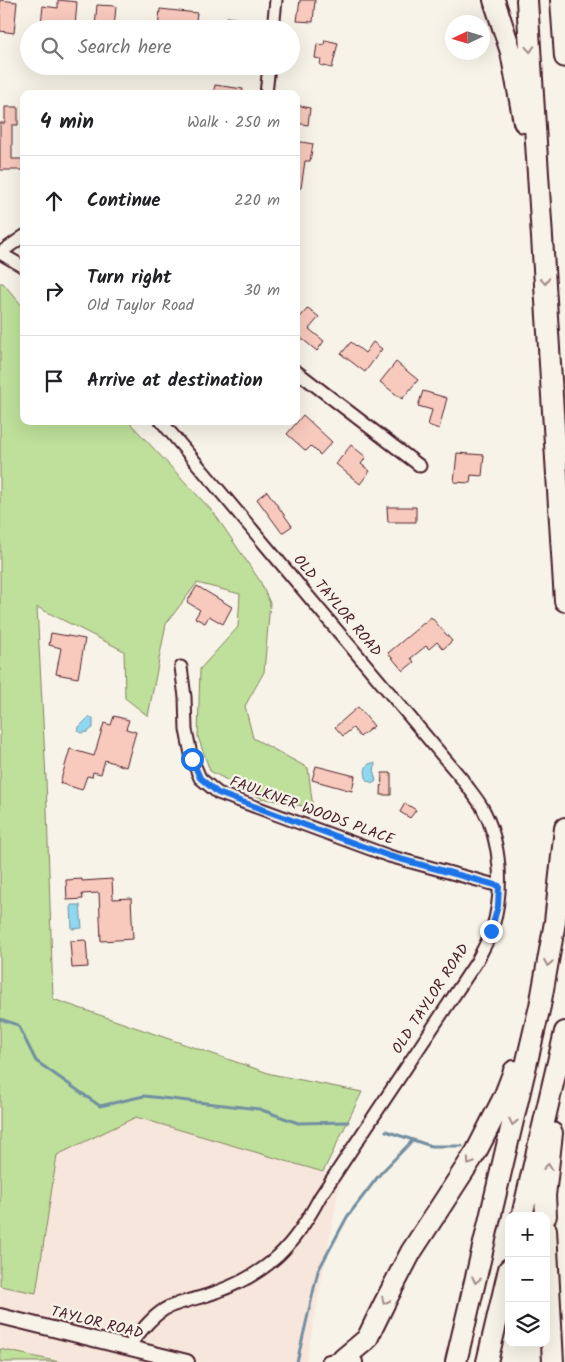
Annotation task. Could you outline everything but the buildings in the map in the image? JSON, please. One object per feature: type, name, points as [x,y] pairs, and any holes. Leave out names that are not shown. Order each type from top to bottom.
[{"type":"highway","points":[[494,0],[511,52],[543,244]]},
{"type":"highway","points":[[527,0],[565,601]]},
{"type":"highway","points":[[561,0],[565,57]]},
{"type":"highway","points":[[456,1362],[540,1006],[555,922],[565,828]]},
{"type":"highway","points":[[343,1361],[367,1340],[411,1252],[476,1152],[504,1098],[540,1006]]},
{"type":"highway","points":[[523,1212],[564,1037]]},
{"type":"highway","points":[[546,1212],[545,1196],[564,1037]]},
{"type":"highway","points":[[547,1257],[553,1362]]},
{"type":"highway","points":[[487,1362],[505,1286]]},
{"type":"street","points":[[274,20],[276,0]]},
{"type":"street","points":[[266,90],[268,75]]},
{"type":"street","points":[[20,239],[0,253],[20,265]]},
{"type":"street","points":[[300,374],[420,466]]},
{"type":"street","name":"OLD TAYLOR ROAD","points":[[128,1348],[151,1320],[166,1308],[220,1291],[257,1273],[281,1254],[297,1236],[320,1197],[477,961],[491,931],[498,906],[499,886],[498,861],[493,835],[482,807],[462,779],[164,425]]},
{"type":"street","name":"FAULKNER WOODS PLACE","points":[[181,667],[185,697],[186,730],[192,759],[200,778],[218,793],[389,856],[499,886]]},
{"type":"street","name":"TAYLOR ROAD","points":[[0,1316],[187,1362]]},
{"type":"shaded area","points":[[136,1117],[341,1178],[306,1362],[0,1362],[0,1287],[36,1292],[57,1155]]},
{"type":"green space","points":[[0,283],[3,283],[20,303],[20,425],[132,425],[214,513],[260,581],[270,603],[264,672],[245,706],[253,738],[308,768],[313,808],[261,798],[210,771],[198,737],[200,669],[238,627],[240,594],[197,583],[166,624],[148,716],[125,698],[124,651],[37,607],[46,779],[53,999],[271,1074],[362,1092],[323,1172],[136,1117],[57,1155],[36,1293],[0,1286]]},
{"type":"green space","points":[[0,1349],[59,1362],[0,1362]]},
{"type":"water","points":[[89,717],[93,718],[93,728],[81,733],[78,731],[79,727]]},
{"type":"water","points":[[375,763],[374,774],[376,781],[374,783],[367,781],[365,770],[368,764]]},
{"type":"water","points":[[71,905],[80,905],[82,928],[72,929]]},
{"type":"waterway","points":[[0,1019],[18,1025],[36,1061],[100,1106],[144,1096],[259,1109],[298,1123],[348,1122]]},
{"type":"waterway","points":[[386,1131],[431,1146],[462,1146]]},
{"type":"waterway","points":[[297,1362],[318,1271],[347,1217],[380,1174],[413,1140]]},
{"type":"route","points":[[192,759],[200,778],[218,793],[389,856],[499,886],[498,906],[491,931]]}]
